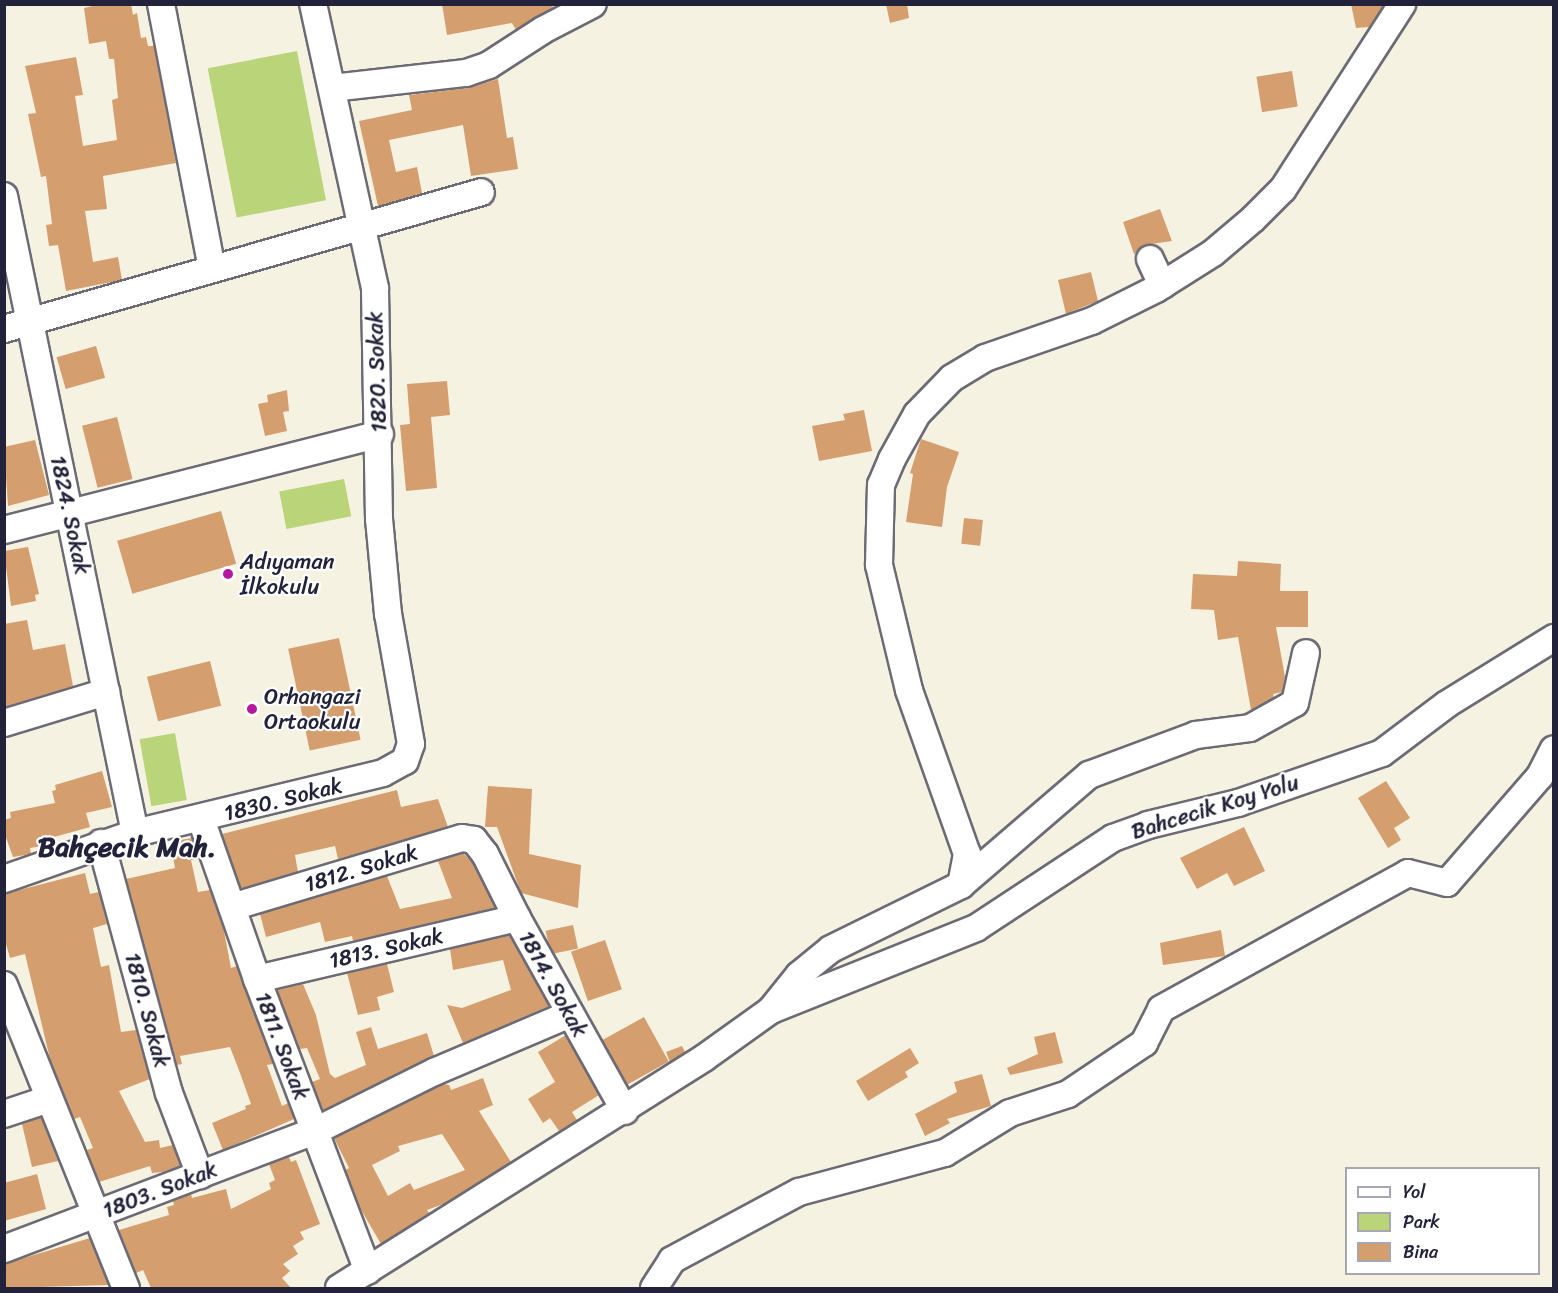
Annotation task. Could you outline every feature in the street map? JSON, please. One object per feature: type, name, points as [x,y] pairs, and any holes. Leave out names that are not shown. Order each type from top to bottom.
[{"type":"street","points":[[161,4],[212,268]]},
{"type":"street","name":"1820. Sokak","points":[[313,4],[375,288],[380,434],[379,519],[388,614],[411,744]]},
{"type":"street","points":[[332,88],[466,73],[489,65],[543,30],[593,4]]},
{"type":"street","points":[[961,885],[967,854],[909,690],[879,565],[880,485],[884,455],[917,414],[952,378],[985,358],[1092,321],[1162,285],[1213,253],[1283,189],[1402,4]]},
{"type":"street","points":[[4,329],[481,192]]},
{"type":"street","name":"1824. Sokak","points":[[4,196],[135,833]]},
{"type":"street","points":[[1150,259],[1162,285]]},
{"type":"street","points":[[4,530],[380,434]]},
{"type":"street","name":"Bahcecik Koy Yolu","points":[[771,1010],[976,928],[1113,838],[1148,825],[1238,803],[1382,753],[1447,704],[1554,638]]},
{"type":"street","points":[[339,1288],[625,1112],[771,1010],[799,975],[831,950],[961,885],[1089,775],[1196,735],[1250,728],[1295,703],[1306,653]]},
{"type":"street","points":[[4,723],[106,692]]},
{"type":"street","name":"1830. Sokak","points":[[4,879],[135,833],[201,819],[383,773],[405,760],[411,744]]},
{"type":"street","points":[[654,1288],[672,1260],[799,1192],[945,1153],[1010,1113],[1068,1094],[1144,1043],[1161,1009],[1408,873],[1447,883],[1540,776],[1554,748]]},
{"type":"street","name":"1811. Sokak","points":[[201,819],[256,979],[368,1271]]},
{"type":"street","name":"1812. Sokak","points":[[232,907],[462,838],[474,840],[486,854]]},
{"type":"street","name":"1810. Sokak","points":[[102,843],[169,1093],[200,1175]]},
{"type":"street","name":"1814. Sokak","points":[[486,854],[517,918],[625,1112]]},
{"type":"street","name":"1813. Sokak","points":[[256,979],[517,918]]},
{"type":"street","points":[[5,989],[126,1288]]},
{"type":"street","name":"1803. Sokak","points":[[4,1249],[315,1131],[434,1072],[570,1014]]},
{"type":"street","points":[[4,1114],[49,1100]]},
{"type":"green space","points":[[297,51],[326,200],[237,218],[208,68]]},
{"type":"green space","points":[[344,479],[351,516],[286,529],[279,492]]},
{"type":"green space","points":[[175,733],[187,800],[151,806],[140,739]]},
{"type":"building","points":[[101,4],[131,4],[133,15],[137,13],[141,38],[146,37],[148,46],[154,46],[176,163],[103,176],[107,209],[85,211],[93,262],[118,257],[122,280],[66,291],[58,245],[49,246],[46,225],[52,224],[46,176],[41,177],[28,114],[36,113],[25,66],[76,57],[83,95],[75,96],[83,146],[117,140],[112,100],[118,98],[114,59],[109,59],[106,41],[89,44],[84,8]]},
{"type":"building","points":[[442,4],[552,4],[553,8],[516,30],[512,23],[447,35]]},
{"type":"building","points":[[886,4],[907,4],[909,18],[890,23]]},
{"type":"building","points":[[1351,4],[1383,4],[1383,6],[1369,27],[1356,28]]},
{"type":"building","points":[[1292,71],[1298,107],[1262,112],[1256,77]]},
{"type":"building","points":[[498,79],[507,138],[513,137],[518,169],[471,176],[463,125],[389,140],[396,172],[417,167],[422,193],[378,206],[359,121],[412,110],[409,95],[468,88]]},
{"type":"building","points":[[1160,209],[1172,241],[1144,245],[1134,254],[1123,222]]},
{"type":"building","points":[[1091,272],[1098,301],[1066,314],[1058,280]]},
{"type":"building","points":[[96,346],[105,378],[66,389],[57,357]]},
{"type":"building","points":[[447,381],[450,415],[431,417],[437,488],[406,491],[400,425],[410,424],[407,384]]},
{"type":"building","points":[[287,390],[289,411],[283,412],[287,431],[265,436],[258,404],[268,402],[267,395]]},
{"type":"building","points":[[864,410],[872,451],[819,461],[812,426],[845,420],[843,414]]},
{"type":"building","points":[[117,417],[132,479],[98,488],[82,426]]},
{"type":"building","points":[[921,439],[959,452],[947,487],[942,527],[906,522],[913,474],[910,473]]},
{"type":"building","points":[[35,440],[49,495],[8,506],[4,447]]},
{"type":"building","points":[[221,511],[236,564],[132,594],[117,541]]},
{"type":"building","points":[[964,518],[983,520],[980,546],[961,544]]},
{"type":"building","points":[[28,547],[39,594],[35,595],[36,601],[11,606],[4,551]]},
{"type":"building","points":[[1238,561],[1281,564],[1280,591],[1308,591],[1308,627],[1276,627],[1285,677],[1282,692],[1273,694],[1274,698],[1251,710],[1238,637],[1218,640],[1214,610],[1191,609],[1193,574],[1237,576]]},
{"type":"building","points":[[27,620],[33,650],[65,644],[73,686],[4,707],[4,624]]},
{"type":"building","points":[[339,638],[361,740],[310,751],[288,649]]},
{"type":"building","points":[[210,661],[221,706],[158,721],[147,677]]},
{"type":"building","points":[[102,771],[112,807],[86,813],[90,827],[40,841],[42,846],[30,848],[31,854],[13,857],[4,832],[4,820],[11,818],[10,812],[55,803],[52,791],[56,790],[55,785]]},
{"type":"building","points":[[1386,781],[1410,818],[1394,828],[1401,840],[1388,848],[1358,798]]},
{"type":"building","points":[[488,786],[532,789],[529,854],[581,865],[578,908],[521,893],[497,827],[485,827]]},
{"type":"building","points":[[397,790],[401,807],[438,799],[448,827],[338,859],[335,846],[295,855],[298,872],[241,889],[222,834]]},
{"type":"building","points":[[1244,827],[1265,871],[1234,886],[1227,873],[1197,889],[1180,858]]},
{"type":"building","points":[[192,838],[199,859],[191,860],[198,892],[210,890],[224,931],[231,968],[237,966],[273,1064],[267,1065],[282,1106],[288,1103],[294,1119],[223,1150],[212,1123],[246,1109],[245,1106],[251,1104],[240,1073],[230,1047],[180,1056],[182,1064],[177,1065],[126,879],[175,868],[170,842]]},
{"type":"building","points":[[463,853],[472,862],[495,908],[353,941],[352,936],[325,942],[320,922],[266,937],[260,914],[387,876],[400,909],[452,898],[438,861]]},
{"type":"building","points":[[85,873],[90,894],[99,892],[107,924],[93,928],[101,967],[109,965],[121,1032],[136,1030],[150,1079],[119,1091],[145,1142],[159,1140],[160,1148],[173,1145],[181,1166],[152,1173],[150,1166],[99,1182],[87,1150],[93,1148],[80,1117],[74,1119],[50,1059],[25,954],[10,958],[4,937],[4,894]]},
{"type":"building","points":[[573,925],[578,948],[551,954],[546,931]]},
{"type":"building","points":[[1221,930],[1225,956],[1163,965],[1160,943]]},
{"type":"building","points":[[509,935],[549,1006],[463,1043],[447,1005],[462,1008],[511,990],[503,960],[453,970],[450,949]]},
{"type":"building","points":[[605,940],[622,989],[588,1001],[571,952]]},
{"type":"building","points":[[387,964],[394,992],[377,997],[380,1010],[358,1015],[347,973]]},
{"type":"building","points":[[303,984],[316,1015],[330,1074],[335,1078],[366,1065],[356,1032],[371,1027],[378,1049],[427,1033],[434,1056],[323,1110],[312,1082],[320,1079],[307,1048],[300,1049],[277,990]]},
{"type":"building","points":[[644,1017],[669,1062],[627,1085],[602,1040]]},
{"type":"building","points":[[1055,1032],[1063,1063],[1010,1075],[1007,1068],[1038,1054],[1034,1037]]},
{"type":"building","points":[[566,1035],[599,1095],[572,1112],[577,1120],[559,1131],[550,1118],[543,1123],[528,1099],[555,1082],[538,1052]]},
{"type":"building","points":[[682,1046],[685,1052],[670,1062],[666,1052]]},
{"type":"building","points":[[910,1048],[919,1063],[905,1072],[908,1077],[868,1101],[856,1081]]},
{"type":"building","points":[[982,1074],[991,1106],[947,1119],[950,1123],[925,1136],[915,1114],[957,1092],[954,1082]]},
{"type":"building","points":[[483,1078],[493,1105],[479,1111],[511,1162],[446,1203],[427,1210],[429,1213],[381,1244],[360,1208],[345,1170],[349,1168],[334,1138],[443,1084],[449,1085],[451,1090]],"holes":[[[442,1134],[465,1170],[414,1190],[410,1183],[388,1196],[372,1165],[400,1151],[398,1146]]]},
{"type":"building","points":[[41,1117],[58,1161],[32,1167],[22,1124]]},
{"type":"building","points":[[289,1157],[291,1162],[296,1160],[320,1224],[300,1232],[304,1239],[293,1246],[298,1254],[283,1264],[290,1271],[282,1278],[291,1288],[151,1288],[143,1270],[136,1273],[119,1230],[169,1215],[167,1207],[174,1205],[173,1201],[191,1194],[192,1198],[226,1189],[231,1209],[271,1189],[269,1183],[275,1180],[269,1164]]},
{"type":"building","points":[[37,1174],[46,1209],[4,1221],[4,1183]]},
{"type":"building","points":[[90,1238],[109,1285],[4,1288],[4,1264]]},
{"type":"place","name":"Adıyaman İlkokulu","points":[[228,574]]},
{"type":"place","name":"Orhangazi Ortaokulu","points":[[252,709]]},
{"type":"district","name":"Bahçecik Mah.","points":[[127,847]]}]
